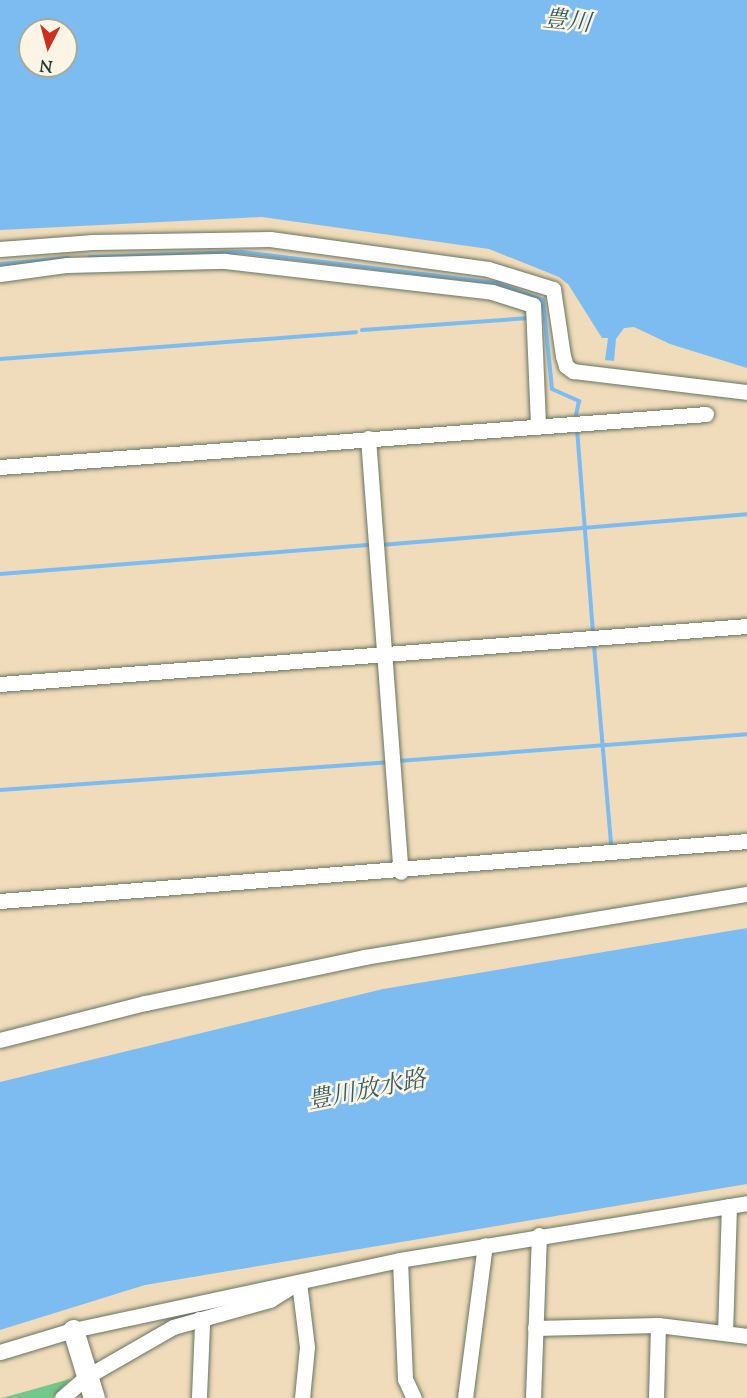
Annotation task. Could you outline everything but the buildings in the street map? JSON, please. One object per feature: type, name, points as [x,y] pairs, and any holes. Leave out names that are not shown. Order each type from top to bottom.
[{"type":"street","points":[[0,249],[117,241],[270,239],[488,269],[553,289],[563,356],[566,366],[573,370],[747,392]]},
{"type":"street","points":[[0,274],[67,265],[225,261],[492,292],[532,305],[538,425]]},
{"type":"street","points":[[0,467],[706,414]]},
{"type":"street","points":[[368,438],[401,872]]},
{"type":"street","points":[[0,684],[747,626]]},
{"type":"street","points":[[0,901],[401,872],[747,841]]},
{"type":"street","points":[[0,1040],[145,1003],[365,957],[747,894]]},
{"type":"street","points":[[0,1352],[73,1330],[399,1260],[539,1235],[747,1203]]},
{"type":"street","points":[[725,1333],[729,1206]]},
{"type":"street","points":[[533,1398],[539,1235]]},
{"type":"street","points":[[465,1398],[485,1245]]},
{"type":"street","points":[[399,1260],[405,1378],[414,1398]]},
{"type":"street","points":[[63,1398],[86,1377],[173,1327],[270,1300],[299,1282]]},
{"type":"street","points":[[299,1282],[307,1347],[302,1398]]},
{"type":"street","points":[[199,1319],[202,1325],[199,1398]]},
{"type":"street","points":[[536,1328],[658,1325],[747,1336]]},
{"type":"street","points":[[656,1398],[658,1325]]},
{"type":"street","points":[[73,1330],[94,1398]]},
{"type":"green space","points":[[70,1379],[52,1398],[2,1398]]},
{"type":"water","name":"豊川","points":[[0,0],[747,0],[747,368],[670,344],[634,327],[624,328],[616,339],[614,361],[605,360],[608,338],[602,338],[568,284],[559,277],[489,249],[262,217],[0,230]]},
{"type":"water","name":"豊川放水路","points":[[747,928],[747,1184],[145,1285],[0,1330],[0,1082],[383,989]]},
{"type":"waterway","points":[[90,257],[241,252],[496,283],[543,300],[552,389],[579,401],[576,415]]},
{"type":"waterway","points":[[0,264],[68,258]]},
{"type":"waterway","points":[[362,330],[529,318]]},
{"type":"waterway","points":[[0,359],[356,332]]},
{"type":"waterway","points":[[577,429],[593,633]]},
{"type":"waterway","points":[[381,545],[747,514]]},
{"type":"waterway","points":[[0,574],[371,545]]},
{"type":"waterway","points":[[594,645],[611,845]]},
{"type":"waterway","points":[[398,761],[747,734]]},
{"type":"waterway","points":[[0,790],[388,762]]}]
